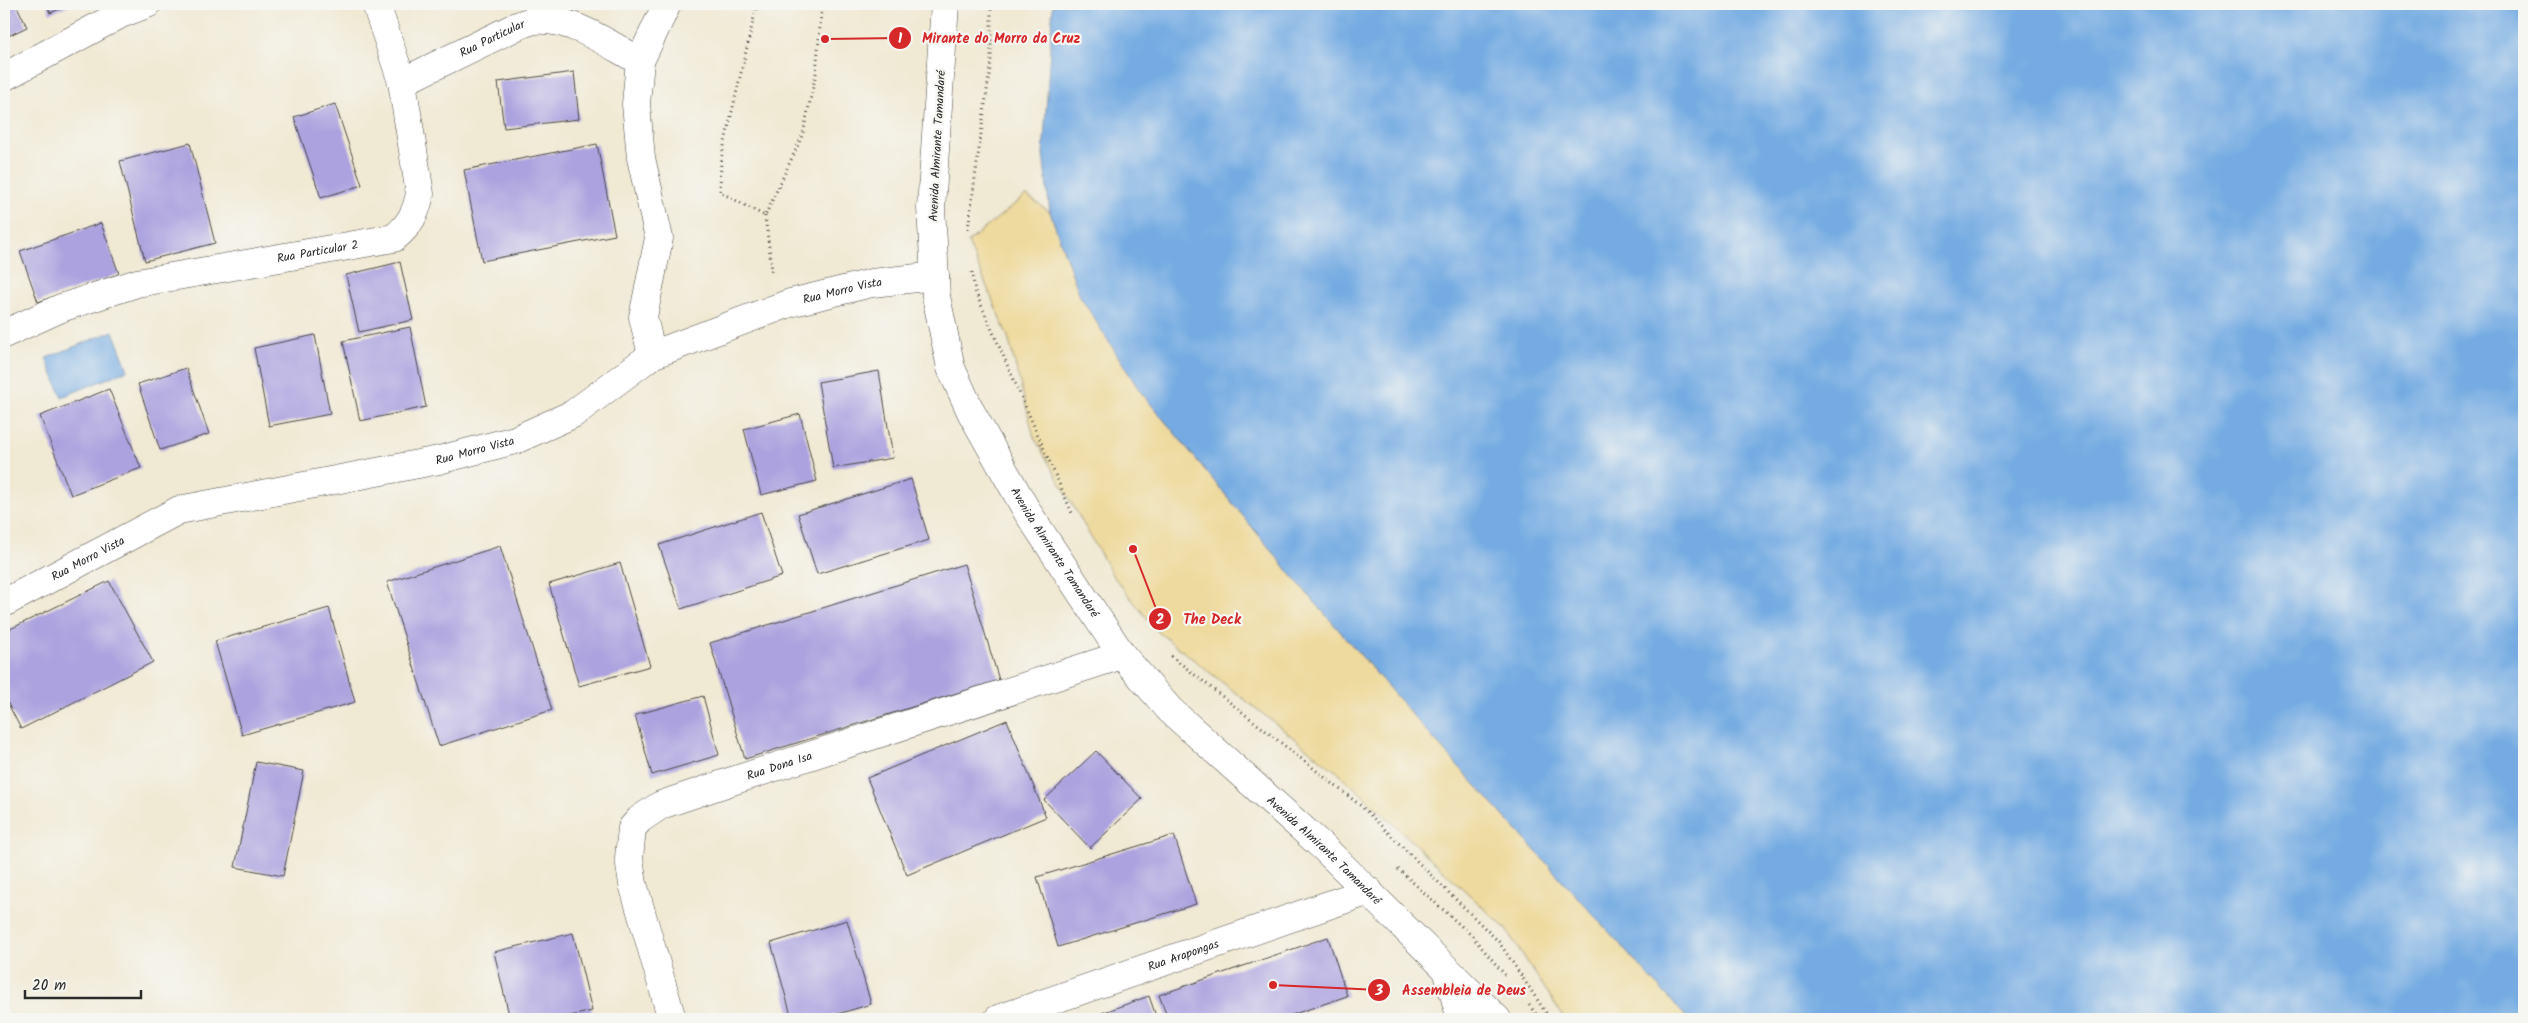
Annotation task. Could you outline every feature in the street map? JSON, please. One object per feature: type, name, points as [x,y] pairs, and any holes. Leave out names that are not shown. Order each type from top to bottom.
[{"type":"street","points":[[4,77],[121,14],[147,4]]},
{"type":"street","name":"Rua Particular 2","points":[[4,334],[61,308],[137,283],[394,238],[407,227],[416,211],[420,194],[402,82],[376,4]]},
{"type":"street","points":[[652,355],[643,317],[658,238],[642,158],[636,104],[640,62],[667,4]]},
{"type":"street","name":"Avenida Almirante Tamandaré","points":[[945,4],[932,208],[936,296],[951,368],[971,412],[1028,512],[1122,655],[1170,710],[1369,890],[1448,972],[1497,1019]]},
{"type":"street","name":"Rua Particular","points":[[402,82],[517,26],[535,20],[559,22],[584,32],[640,62]]},
{"type":"street","name":"Rua Morro Vista","points":[[4,603],[179,510],[439,460],[515,440],[574,414],[652,355],[790,302],[872,283],[935,276]]},
{"type":"street","name":"Rua Dona Isa","points":[[668,1018],[633,884],[629,858],[632,828],[640,819],[661,805],[1122,655]]},
{"type":"street","name":"Rua Arapongas","points":[[998,1019],[1369,890]]},
{"type":"street","name":"Avenida Almirante Tamandaré","points":[[1448,972],[1461,1019]]},
{"type":"path","points":[[757,4],[722,159],[720,192],[765,216]]},
{"type":"path","points":[[764,276],[772,270],[765,216],[803,134],[816,73],[822,4]]},
{"type":"path","points":[[968,233],[991,61],[991,4]]},
{"type":"path","points":[[970,262],[975,291],[1076,520]]},
{"type":"path","points":[[1170,655],[1361,806],[1500,942],[1550,1019]]},
{"type":"path","points":[[1394,866],[1470,934],[1506,976]]},
{"type":"path","points":[[1523,998],[1540,1019]]},
{"type":"sand","points":[[1026,195],[1050,212],[1080,296],[1140,391],[1299,584],[1421,725],[1688,1019],[1565,1019],[1505,928],[1341,775],[1158,632],[1113,576],[1034,437],[1008,337],[968,242]]},
{"type":"water","points":[[1053,4],[2524,4],[2524,1019],[1688,1019],[1421,725],[1299,584],[1140,391],[1080,296],[1050,212],[1043,155]]},
{"type":"water","points":[[113,331],[128,370],[62,397],[46,358]]},
{"type":"building","points":[[4,4],[16,4],[27,27],[4,38]]},
{"type":"building","points":[[47,4],[72,4],[50,13]]},
{"type":"building","points":[[574,72],[579,119],[504,128],[498,82]]},
{"type":"building","points":[[335,104],[362,185],[321,198],[294,117]]},
{"type":"building","points":[[190,143],[215,243],[145,261],[120,161]]},
{"type":"building","points":[[597,144],[615,235],[482,261],[464,170]]},
{"type":"building","points":[[101,223],[119,274],[38,302],[20,251]]},
{"type":"building","points":[[400,262],[413,320],[359,332],[346,275]]},
{"type":"building","points":[[410,327],[426,407],[360,421],[343,341]]},
{"type":"building","points":[[315,335],[330,414],[269,426],[254,348]]},
{"type":"building","points":[[186,368],[209,434],[160,450],[138,384]]},
{"type":"building","points":[[879,371],[893,458],[833,468],[818,382]]},
{"type":"building","points":[[109,389],[141,468],[71,495],[40,416]]},
{"type":"building","points":[[800,414],[817,481],[761,495],[744,429]]},
{"type":"building","points":[[911,479],[929,540],[817,574],[798,514]]},
{"type":"building","points":[[761,512],[782,576],[681,609],[659,545]]},
{"type":"building","points":[[500,546],[552,710],[439,746],[387,582]]},
{"type":"building","points":[[620,563],[650,666],[579,686],[549,584]]},
{"type":"building","points":[[964,564],[999,680],[745,759],[710,643]]},
{"type":"building","points":[[109,581],[153,662],[21,729],[4,696],[4,632]]},
{"type":"building","points":[[329,608],[355,702],[242,735],[215,641]]},
{"type":"building","points":[[703,696],[719,755],[652,775],[635,715]]},
{"type":"building","points":[[1007,720],[1046,817],[907,875],[867,778]]},
{"type":"building","points":[[1096,751],[1142,799],[1090,848],[1044,800]]},
{"type":"building","points":[[256,762],[304,771],[283,876],[235,867]]},
{"type":"building","points":[[1174,835],[1196,904],[1058,947],[1037,877]]},
{"type":"building","points":[[847,920],[871,1004],[821,1019],[792,1019],[771,943]]},
{"type":"building","points":[[573,933],[592,1011],[558,1019],[510,1019],[494,952]]},
{"type":"building","points":[[1328,937],[1347,996],[1280,1019],[1168,1019],[1159,995]]},
{"type":"building","points":[[1149,996],[1157,1019],[1085,1019]]},
{"type":"place","name":"Mirante do Morro da Cruz","points":[[825,39]]},
{"type":"place","name":"The Deck","points":[[1133,549]]},
{"type":"place","name":"Assembleia de Deus","points":[[1273,985]]}]
